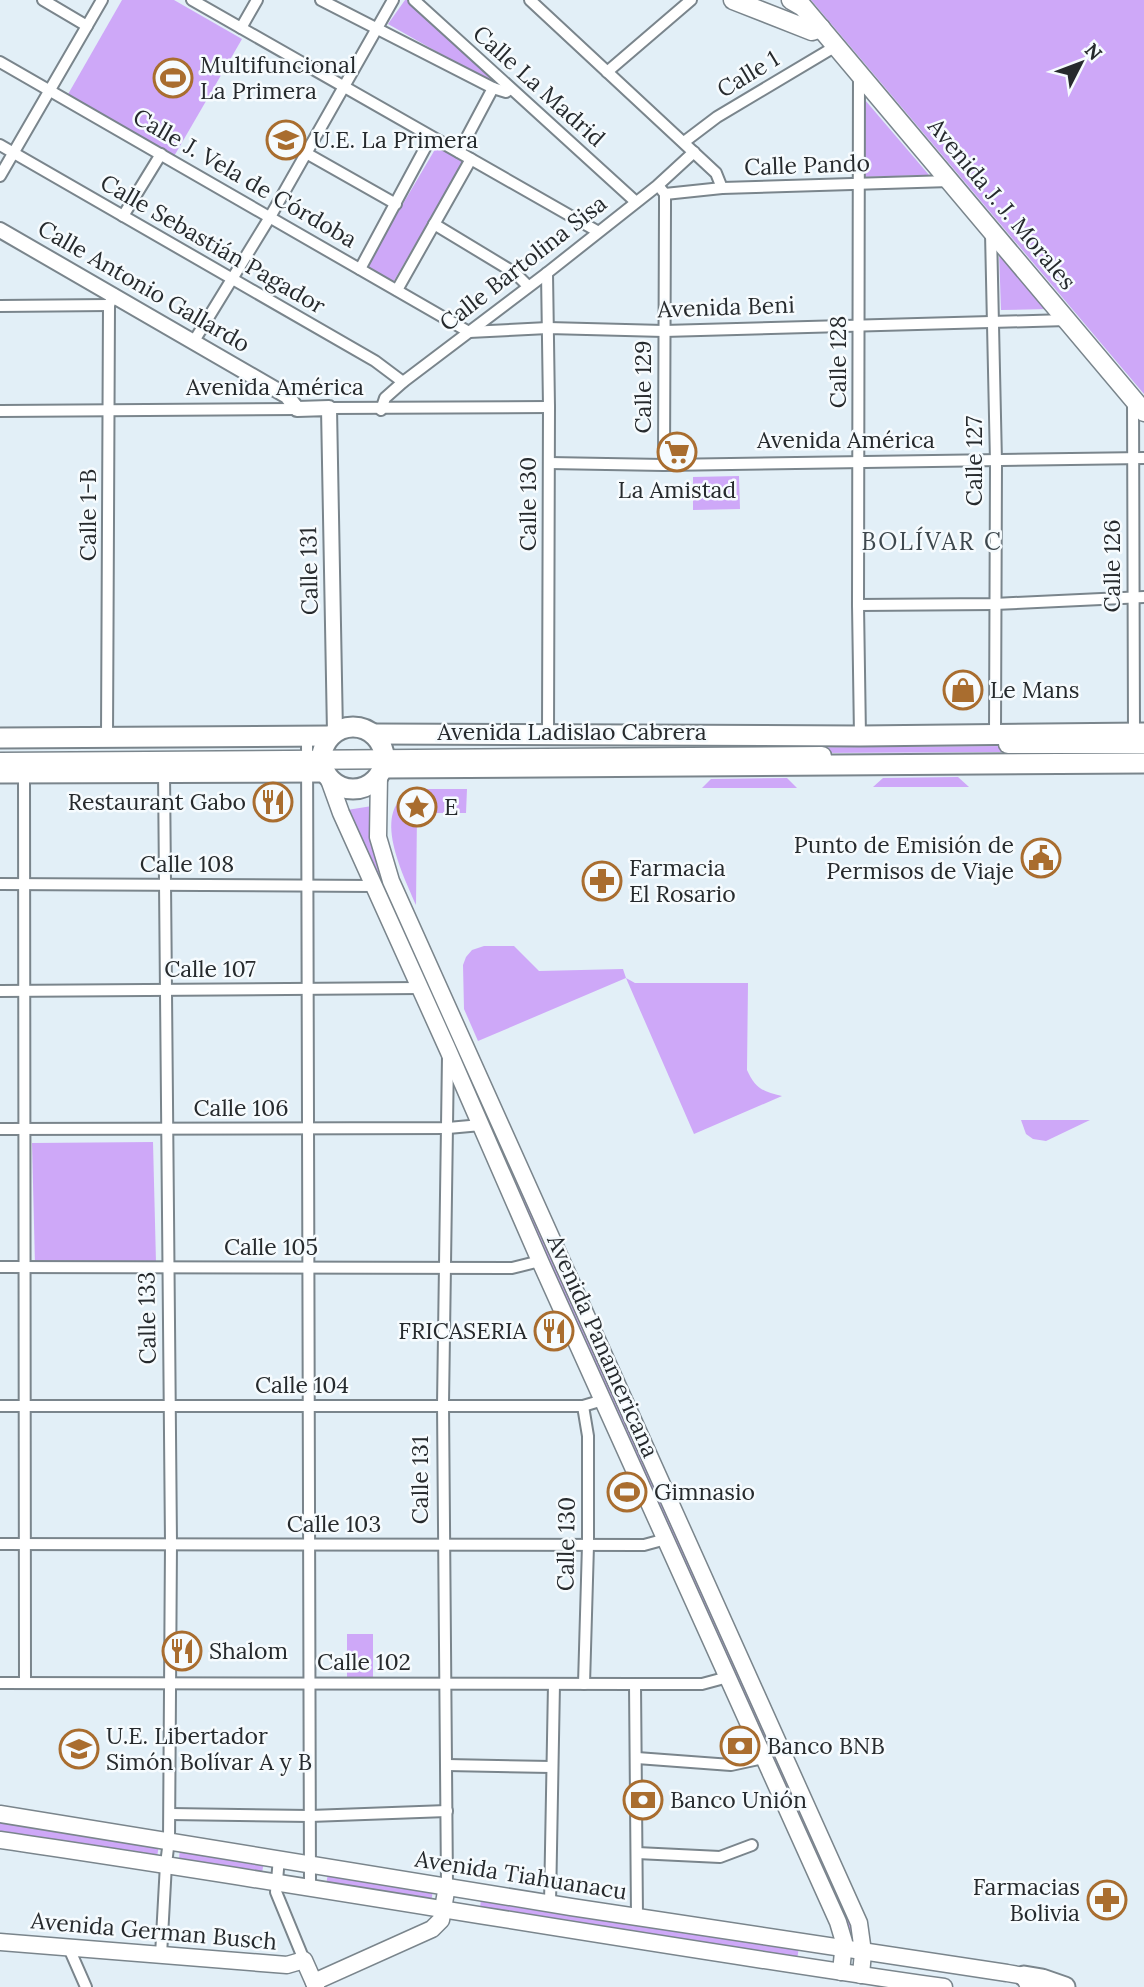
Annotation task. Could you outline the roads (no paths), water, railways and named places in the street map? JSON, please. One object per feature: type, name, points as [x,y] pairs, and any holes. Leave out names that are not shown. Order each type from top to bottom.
[{"type":"highway","points":[[350,727],[366,729],[380,756],[364,787],[351,789],[339,785],[319,754],[350,727]]},
{"type":"highway","name":"Avenida Ladislao Cabrera","points":[[380,756],[548,734],[995,734],[1141,737]]},
{"type":"highway","name":"Avenida Ladislao Cabrera","points":[[0,738],[107,737],[319,754]]},
{"type":"highway","name":"Avenida Ladislao Cabrera","points":[[0,773],[164,772],[319,754]]},
{"type":"highway","name":"Avenida Ladislao Cabrera","points":[[380,756],[1144,763]]},
{"type":"highway","points":[[1027,1982],[1042,1979],[1065,1987]]},
{"type":"main road","points":[[733,0],[812,31],[821,28]]},
{"type":"main road","name":"Avenida J. J. Morales","points":[[797,2],[1138,406]]},
{"type":"main road","name":"Avenida Ladislao Cabrera","points":[[380,756],[1141,737]]},
{"type":"main road","name":"Avenida Ladislao Cabrera","points":[[0,750],[380,756],[1144,755]]},
{"type":"main road","name":"Avenida Ladislao Cabrera","points":[[0,762],[319,754]]},
{"type":"main road","name":"Avenida Panamericana","points":[[319,754],[373,886],[449,1050],[540,1261],[838,1922],[843,1949],[841,1972]]},
{"type":"main road","name":"Avenida Panamericana","points":[[380,756],[378,836],[384,862],[859,1923],[863,1952],[861,1975]]},
{"type":"main road","points":[[431,1013],[447,1006]]},
{"type":"main road","name":"Avenida Tiahuanacu","points":[[0,1814],[863,1952],[1027,1982]]},
{"type":"main road","name":"Avenida Tiahuanacu","points":[[0,1840],[944,1987]]},
{"type":"main road","name":"Calle 131","points":[[443,1909],[447,1886]]},
{"type":"main road","points":[[304,1960],[311,1985],[432,1928],[440,1920],[443,1909]]},
{"type":"main road","name":"Avenida German Busch","points":[[0,1942],[287,1965],[304,1960]]},
{"type":"street","points":[[43,0],[87,26]]},
{"type":"street","points":[[0,176],[102,0]]},
{"type":"street","points":[[192,0],[597,231]]},
{"type":"street","points":[[241,28],[257,0]]},
{"type":"street","points":[[321,0],[493,88],[506,92],[510,89]]},
{"type":"street","points":[[194,341],[270,217],[393,0]]},
{"type":"street","name":"Calle La Madrid","points":[[414,0],[636,202]]},
{"type":"street","points":[[530,0],[716,173],[722,188]]},
{"type":"street","points":[[607,72],[691,0]]},
{"type":"street","name":"Calle 1","points":[[684,142],[717,117],[836,46]]},
{"type":"street","name":"Calle J. Vela de Córdoba","points":[[0,62],[470,332]]},
{"type":"street","name":"Calle 128","points":[[859,73],[860,736]]},
{"type":"street","points":[[459,152],[493,88]]},
{"type":"street","points":[[360,268],[431,136]]},
{"type":"street","name":"Calle Sebastián Pagador","points":[[0,145],[375,361],[403,382]]},
{"type":"street","name":"Calle Bartolina Sisa","points":[[381,410],[385,398],[403,382],[547,273],[597,231],[636,202],[661,190],[694,152]]},
{"type":"street","points":[[306,153],[396,204]]},
{"type":"street","points":[[123,216],[161,154]]},
{"type":"street","points":[[397,290],[471,159]]},
{"type":"street","name":"Calle Pando","points":[[661,190],[950,181]]},
{"type":"street","name":"Calle 129","points":[[661,190],[664,465]]},
{"type":"street","points":[[434,225],[516,273],[528,286]]},
{"type":"street","name":"Calle Antonio Gallardo","points":[[0,230],[111,300],[194,341],[287,396],[297,409]]},
{"type":"street","name":"Calle 127","points":[[991,230],[996,462],[995,734]]},
{"type":"street","name":"Calle 130","points":[[547,273],[550,407],[548,734]]},
{"type":"street","points":[[0,306],[111,300]]},
{"type":"street","name":"Calle 1-B","points":[[107,737],[111,300]]},
{"type":"street","name":"Avenida Beni","points":[[470,332],[548,328],[664,331],[1067,320]]},
{"type":"street","name":"Calle 126","points":[[1138,406],[1141,737]]},
{"type":"street","name":"Avenida América","points":[[0,411],[550,407]]},
{"type":"street","name":"Calle 131","points":[[319,754],[329,408]]},
{"type":"street","name":"Avenida América","points":[[549,463],[664,465],[1138,459]]},
{"type":"street","points":[[858,605],[994,604],[1139,597]]},
{"type":"street","points":[[310,1887],[308,886],[319,754]]},
{"type":"street","name":"Calle 133","points":[[161,1955],[170,1814],[171,1543],[164,772]]},
{"type":"street","points":[[24,773],[25,1683]]},
{"type":"street","name":"Calle 108","points":[[0,884],[373,886]]},
{"type":"street","name":"Calle 107","points":[[0,991],[420,988]]},
{"type":"street","name":"Calle 131","points":[[447,1886],[443,1404],[449,1050]]},
{"type":"street","name":"Calle 106","points":[[0,1129],[447,1128],[481,1125]]},
{"type":"street","name":"Calle 105","points":[[0,1268],[512,1268],[540,1261]]},
{"type":"street","name":"Calle 104","points":[[0,1406],[583,1406],[603,1400]]},
{"type":"street","name":"Calle 130","points":[[583,1406],[587,1436],[588,1545],[584,1684]]},
{"type":"street","name":"Calle 103","points":[[0,1544],[645,1545],[666,1539]]},
{"type":"street","name":"Calle 102","points":[[0,1682],[702,1684],[728,1677]]},
{"type":"street","points":[[550,1904],[554,1684]]},
{"type":"street","points":[[635,1684],[636,1917]]},
{"type":"street","points":[[637,1758],[731,1765],[763,1758]]},
{"type":"street","points":[[447,1765],[551,1767]]},
{"type":"street","points":[[170,1814],[310,1816],[447,1811]]},
{"type":"street","points":[[637,1853],[720,1857],[752,1845]]},
{"type":"street","points":[[279,1858],[276,1892],[304,1960]]},
{"type":"street","points":[[68,1946],[86,1987]]},
{"type":"place","name":"Multifuncional La Primera","points":[[173,78]]},
{"type":"place","name":"U.E. La Primera","points":[[286,140]]},
{"type":"place","name":"La Amistad","points":[[677,452]]},
{"type":"place","name":"Le Mans","points":[[963,690]]},
{"type":"place","name":"Restaurant Gabo","points":[[273,802]]},
{"type":"place","name":"E","points":[[417,807]]},
{"type":"place","name":"Punto de Emisión de Permisos de Viaje","points":[[1041,858]]},
{"type":"place","name":"Farmacia El Rosario","points":[[602,881]]},
{"type":"place","name":"FRICASERIA","points":[[554,1331]]},
{"type":"place","name":"Gimnasio","points":[[627,1492]]},
{"type":"place","name":"Shalom","points":[[182,1651]]},
{"type":"place","name":"Banco BNB","points":[[740,1746]]},
{"type":"place","name":"U.E. Libertador Simón Bolívar A y B","points":[[79,1749]]},
{"type":"place","name":"Banco Unión","points":[[643,1800]]},
{"type":"place","name":"Farmacias Bolivia","points":[[1107,1900]]},
{"type":"district","name":"BOLÍVAR C","points":[[932,542]]}]
